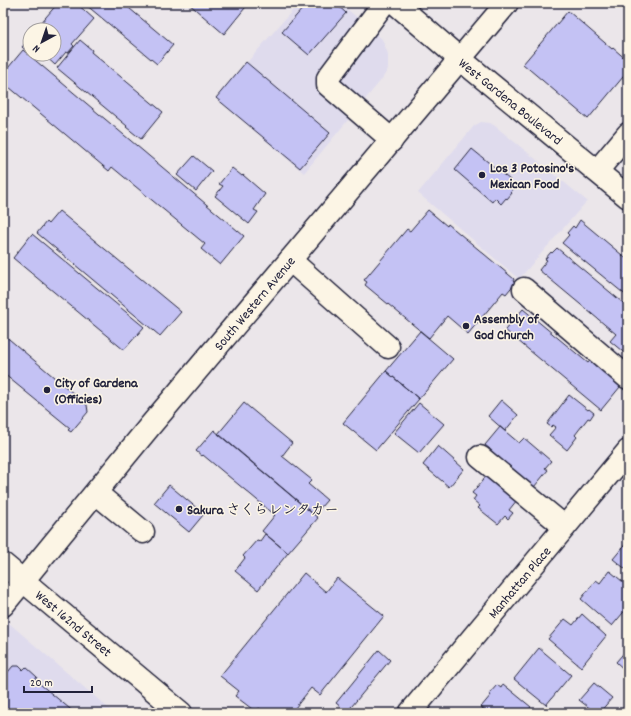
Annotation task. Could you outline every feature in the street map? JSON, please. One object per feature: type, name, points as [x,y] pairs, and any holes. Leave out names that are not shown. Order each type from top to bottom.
[{"type":"main road","points":[[384,3],[328,78],[328,85],[392,140]]},
{"type":"main road","name":"West Gardena Boulevard","points":[[395,3],[460,59],[628,197]]},
{"type":"main road","name":"South Western Avenue","points":[[3,605],[290,260],[507,3]]},
{"type":"main road","points":[[597,171],[628,134]]},
{"type":"main road","points":[[290,260],[388,347]]},
{"type":"main road","points":[[524,289],[628,378]]},
{"type":"main road","name":"Manhattan Place","points":[[410,713],[628,451]]},
{"type":"main road","points":[[480,457],[565,527]]},
{"type":"main road","points":[[96,493],[143,532]]},
{"type":"main road","name":"West 162nd Street","points":[[3,564],[181,713]]},
{"type":"shaded area","points":[[299,3],[340,3],[382,39],[388,54],[388,69],[382,79],[304,173],[216,98]]},
{"type":"shaded area","points":[[481,122],[490,123],[495,126],[587,201],[519,279],[418,193],[474,126]]},
{"type":"shaded area","points":[[3,618],[114,713],[3,713]]},
{"type":"building","points":[[58,3],[76,3],[94,19],[72,44],[74,46],[68,53],[66,52],[62,57],[62,22],[42,22]]},
{"type":"building","points":[[123,3],[173,45],[157,64],[85,4]]},
{"type":"building","points":[[188,3],[249,3],[224,34]]},
{"type":"building","points":[[315,3],[335,3],[346,13],[309,55],[282,32],[304,7]]},
{"type":"building","points":[[568,11],[628,61],[628,71],[588,119],[523,64]]},
{"type":"building","points":[[80,40],[92,50],[91,52],[163,112],[141,139],[57,68]]},
{"type":"building","points":[[22,51],[22,62],[37,62],[244,236],[220,265],[201,249],[205,244],[112,167],[109,171],[9,87],[5,91],[3,89],[3,74]]},
{"type":"building","points":[[246,62],[330,133],[300,168],[216,98]]},
{"type":"building","name":"Los 3 Potosino's Mexican Food","points":[[472,149],[510,180],[508,183],[514,188],[511,192],[512,193],[501,204],[495,198],[492,202],[455,170]]},
{"type":"building","points":[[194,156],[212,171],[196,191],[177,175]]},
{"type":"building","points":[[232,168],[242,176],[243,175],[265,194],[254,210],[258,212],[249,224],[215,196],[223,186],[219,184]]},
{"type":"building","points":[[428,210],[447,226],[448,224],[514,279],[513,281],[515,283],[506,294],[503,292],[468,334],[447,316],[429,338],[365,285],[367,282],[364,280],[407,229],[410,231]]},
{"type":"building","points":[[59,211],[181,312],[160,336],[37,233],[46,222],[48,224]]},
{"type":"building","points":[[580,220],[628,260],[628,297],[562,243],[569,235],[567,233],[573,226],[575,228]]},
{"type":"building","points":[[32,234],[144,327],[124,350],[13,258]]},
{"type":"building","points":[[557,248],[628,307],[628,356],[610,341],[616,334],[539,270],[547,260],[545,259]]},
{"type":"building","points":[[523,309],[588,363],[594,356],[625,381],[601,410],[505,330]]},
{"type":"building","points":[[420,331],[453,359],[419,399],[386,371]]},
{"type":"building","name":"City of Gardena (Officies)","points":[[3,334],[87,405],[88,412],[71,432],[68,430],[70,428],[4,374],[3,375]]},
{"type":"building","points":[[386,371],[419,399],[376,450],[343,423]]},
{"type":"building","points":[[569,395],[594,413],[590,419],[588,418],[575,435],[577,437],[567,450],[549,435],[556,427],[553,425],[551,427],[547,424]]},
{"type":"building","points":[[501,400],[518,415],[505,431],[488,416]]},
{"type":"building","points":[[244,403],[292,443],[282,456],[312,480],[308,484],[327,500],[314,515],[218,434]]},
{"type":"building","points":[[419,403],[444,424],[419,453],[394,433]]},
{"type":"building","points":[[500,427],[519,443],[524,438],[551,461],[545,468],[548,470],[534,487],[485,445]]},
{"type":"building","points":[[214,430],[318,518],[288,553],[262,531],[275,515],[203,455],[202,456],[196,451]]},
{"type":"building","points":[[438,446],[464,469],[449,487],[423,465]]},
{"type":"building","points":[[487,475],[517,500],[509,510],[513,513],[508,519],[505,516],[498,524],[478,508],[480,506],[473,500],[476,496],[472,493]]},
{"type":"building","name":"Sakura さくらレンタカー","points":[[169,485],[204,514],[189,532],[154,503]]},
{"type":"building","points":[[265,534],[288,553],[258,590],[235,571],[245,558],[243,556],[257,540],[260,541]]},
{"type":"building","points":[[628,541],[628,571],[613,559]]},
{"type":"building","points":[[609,571],[628,586],[628,607],[612,626],[581,599],[596,580],[600,583]]},
{"type":"building","points":[[304,573],[326,592],[337,578],[384,616],[320,695],[311,688],[291,713],[265,713],[259,708],[256,712],[235,696],[239,691],[220,676]]},
{"type":"building","points":[[582,614],[606,636],[581,667],[548,639],[565,619],[573,625]]},
{"type":"building","points":[[539,648],[571,675],[546,705],[514,679]]},
{"type":"building","points":[[628,648],[628,673],[616,662]]},
{"type":"building","points":[[379,650],[390,660],[347,712],[336,703]]},
{"type":"building","points":[[13,666],[19,666],[23,670],[26,667],[37,677],[35,680],[75,713],[3,713],[3,678]]},
{"type":"building","points":[[594,683],[612,698],[599,713],[596,713],[579,700]]},
{"type":"building","points":[[503,684],[531,707],[526,713],[488,713],[481,707],[497,685],[501,688]]},
{"type":"place","name":"Los 3 Potosino's Mexican Food","points":[[482,175]]},
{"type":"place","name":"Assembly of God Church","points":[[466,326]]},
{"type":"place","name":"City of Gardena (Officies)","points":[[47,390]]},
{"type":"place","name":"Sakura さくらレンタカー","points":[[179,509]]}]
